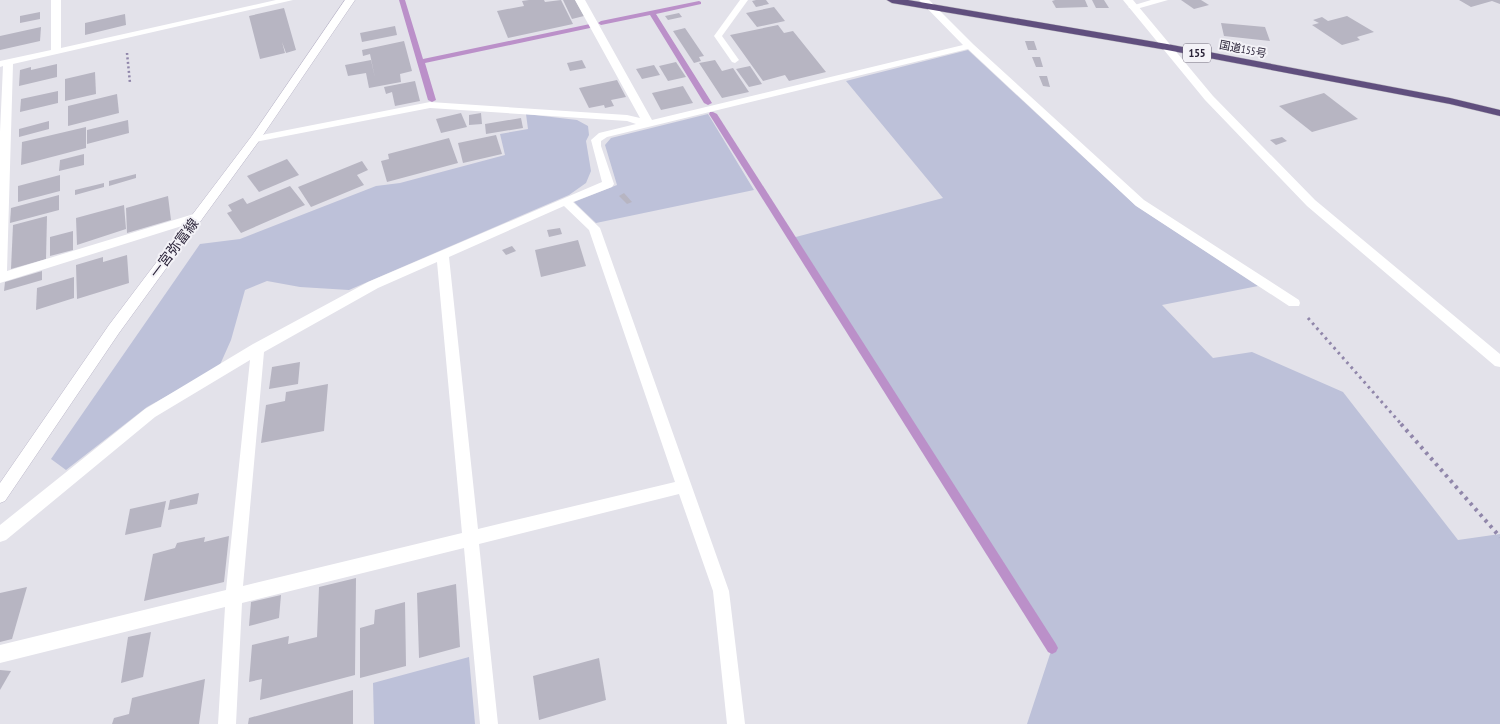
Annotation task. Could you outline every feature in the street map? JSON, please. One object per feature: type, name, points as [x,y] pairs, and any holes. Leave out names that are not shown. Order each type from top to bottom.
[{"type":"highway","name":"国道155号","points":[[892,0],[927,3],[1167,47],[1450,101],[1500,113]]},
{"type":"street","points":[[56,0],[56,51]]},
{"type":"street","points":[[197,217],[0,278],[4,63],[288,0]]},
{"type":"street","name":"一宮弥富線","points":[[0,496],[114,329],[255,139],[350,0]]},
{"type":"street","points":[[580,0],[649,124]]},
{"type":"street","points":[[1131,4],[1163,0]]},
{"type":"street","points":[[927,3],[970,46],[1140,203],[1294,303]]},
{"type":"street","points":[[1131,4],[1209,98],[1311,203],[1500,362]]},
{"type":"street","points":[[0,535],[150,413],[258,348],[373,285],[608,184],[596,140],[603,135],[970,46]]},
{"type":"street","points":[[255,139],[430,105],[627,118],[649,124]]},
{"type":"street","points":[[565,202],[594,228],[721,591],[736,724]]},
{"type":"street","points":[[443,255],[489,724]]},
{"type":"street","points":[[227,724],[234,597],[258,348]]},
{"type":"street","points":[[0,654],[685,486]]},
{"type":"lane","points":[[735,60],[718,36],[744,0]]},
{"type":"path","points":[[126,36],[130,83]]},
{"type":"path","points":[[1294,303],[1325,336],[1500,538]]},
{"type":"shaded area","points":[[968,50],[1135,205],[1258,286],[1162,305],[1213,358],[1252,352],[1343,392],[1458,540],[1500,534],[1500,724],[1027,724],[1052,648],[792,238],[943,198],[846,81]]},
{"type":"shaded area","points":[[526,114],[577,120],[588,126],[589,135],[586,141],[591,171],[586,183],[569,195],[349,290],[300,287],[267,281],[245,290],[231,340],[219,367],[147,407],[66,470],[51,459],[200,244],[240,239],[376,186],[400,183],[505,155],[500,134],[528,129]]},
{"type":"shaded area","points":[[708,114],[754,190],[596,223],[574,202],[617,185],[605,145],[611,138]]},
{"type":"shaded area","points":[[469,657],[475,724],[374,724],[373,683]]},
{"type":"building","points":[[544,0],[545,2],[561,0],[573,24],[508,38],[497,11],[524,6],[522,1]]},
{"type":"building","points":[[563,0],[575,0],[584,16],[572,19]]},
{"type":"building","points":[[766,0],[769,4],[756,7],[752,1]]},
{"type":"building","points":[[1085,0],[1088,7],[1056,8],[1052,1]]},
{"type":"building","points":[[1092,0],[1104,0],[1109,8],[1096,8]]},
{"type":"building","points":[[1181,0],[1201,0],[1209,5],[1194,9]]},
{"type":"building","points":[[1459,0],[1500,0],[1500,4],[1492,1],[1471,7]]},
{"type":"building","points":[[774,7],[785,21],[757,27],[746,13]]},
{"type":"building","points":[[284,8],[296,50],[286,53],[282,42],[285,53],[260,59],[249,16]]},
{"type":"building","points":[[40,12],[40,19],[20,23],[20,16]]},
{"type":"building","points":[[679,13],[682,17],[668,20],[665,16]]},
{"type":"building","points":[[125,14],[126,25],[85,35],[85,23]]},
{"type":"building","points":[[1347,16],[1374,32],[1357,37],[1360,40],[1342,45],[1312,25],[1319,23],[1313,20],[1322,17],[1328,21]]},
{"type":"building","points":[[1221,23],[1265,27],[1270,41],[1224,36]]},
{"type":"building","points":[[778,25],[784,33],[793,31],[826,72],[789,81],[785,75],[763,81],[730,35]]},
{"type":"building","points":[[395,26],[397,35],[362,42],[360,33]]},
{"type":"building","points":[[41,27],[40,41],[0,50],[0,36]]},
{"type":"building","points":[[685,28],[704,56],[699,57],[701,61],[694,63],[673,31]]},
{"type":"building","points":[[404,41],[412,71],[400,74],[401,82],[369,88],[366,73],[348,76],[345,65],[371,60],[375,78],[370,54],[363,56],[362,50]]},
{"type":"building","points":[[1025,41],[1034,41],[1037,50],[1028,50]]},
{"type":"building","points":[[1032,57],[1040,57],[1043,67],[1036,67]]},
{"type":"building","points":[[582,60],[586,68],[570,71],[567,63]]},
{"type":"building","points":[[715,60],[722,71],[733,68],[749,92],[722,98],[699,63]]},
{"type":"building","points":[[676,62],[686,77],[668,81],[659,66]]},
{"type":"building","points":[[57,64],[57,77],[19,86],[20,70],[31,67],[31,70]]},
{"type":"building","points":[[654,65],[660,75],[642,79],[636,69]]},
{"type":"building","points":[[750,66],[762,84],[749,87],[736,69]]},
{"type":"building","points":[[95,72],[96,94],[65,101],[65,79]]},
{"type":"building","points":[[1039,76],[1047,76],[1050,87],[1043,86]]},
{"type":"building","points":[[617,80],[626,97],[611,100],[614,106],[605,108],[604,105],[589,108],[579,88]]},
{"type":"building","points":[[415,81],[420,101],[395,106],[392,92],[386,94],[384,87]]},
{"type":"building","points":[[683,86],[693,103],[661,110],[652,93]]},
{"type":"building","points":[[58,91],[58,103],[20,112],[21,99]]},
{"type":"building","points":[[1324,93],[1358,119],[1312,132],[1279,106]]},
{"type":"building","points":[[117,94],[119,113],[68,126],[68,106]]},
{"type":"building","points":[[461,113],[467,127],[441,133],[436,119]]},
{"type":"building","points":[[481,113],[482,124],[469,125],[469,115]]},
{"type":"building","points":[[521,118],[523,128],[486,134],[485,124]]},
{"type":"building","points":[[128,120],[129,133],[87,144],[87,130]]},
{"type":"building","points":[[49,121],[49,129],[19,137],[19,129]]},
{"type":"building","points":[[86,127],[86,148],[21,165],[22,142]]},
{"type":"building","points":[[496,135],[502,154],[463,163],[458,143]]},
{"type":"building","points":[[1282,137],[1287,141],[1276,145],[1270,140]]},
{"type":"building","points":[[449,138],[458,163],[387,182],[381,161],[389,159],[388,154]]},
{"type":"building","points":[[84,154],[84,165],[59,171],[60,160]]},
{"type":"building","points":[[287,159],[299,175],[259,192],[247,176]]},
{"type":"building","points":[[362,161],[368,170],[357,175],[364,185],[311,207],[298,187]]},
{"type":"building","points":[[136,174],[136,178],[109,186],[109,181]]},
{"type":"building","points":[[60,175],[60,191],[18,202],[18,186]]},
{"type":"building","points":[[104,183],[104,187],[75,195],[75,190]]},
{"type":"building","points":[[290,186],[305,205],[241,233],[227,213],[232,211],[228,205],[243,198],[247,204]]},
{"type":"building","points":[[624,193],[632,202],[627,204],[619,196]]},
{"type":"building","points":[[59,195],[59,210],[10,223],[11,208]]},
{"type":"building","points":[[168,196],[171,220],[127,233],[126,208]]},
{"type":"building","points":[[124,205],[126,229],[77,245],[76,218]]},
{"type":"building","points":[[47,216],[46,259],[11,269],[13,225]]},
{"type":"building","points":[[560,228],[562,234],[549,237],[547,230]]},
{"type":"building","points":[[73,231],[73,250],[50,256],[50,237]]},
{"type":"building","points":[[578,240],[586,266],[541,277],[535,250]]},
{"type":"building","points":[[512,246],[516,251],[506,255],[502,250]]},
{"type":"building","points":[[127,255],[129,283],[77,299],[76,265],[103,257],[103,262]]},
{"type":"building","points":[[42,271],[42,280],[4,291],[5,282]]},
{"type":"building","points":[[74,277],[74,298],[36,310],[37,288]]},
{"type":"building","points":[[300,362],[298,384],[269,389],[272,367]]},
{"type":"building","points":[[328,384],[324,431],[261,443],[266,405],[285,401],[286,392]]},
{"type":"building","points":[[199,493],[197,504],[168,510],[170,500]]},
{"type":"building","points":[[166,501],[161,527],[125,535],[130,509]]},
{"type":"building","points":[[229,536],[224,582],[144,601],[153,554],[175,548],[177,543],[205,537],[204,542]]},
{"type":"building","points":[[356,578],[355,675],[260,700],[262,679],[249,682],[252,645],[289,636],[288,644],[317,637],[319,587]]},
{"type":"building","points":[[456,584],[460,647],[419,658],[417,593]]},
{"type":"building","points":[[27,587],[12,639],[0,642],[0,593]]},
{"type":"building","points":[[281,595],[279,618],[249,626],[251,602]]},
{"type":"building","points":[[405,602],[406,666],[360,678],[360,628],[374,624],[375,610]]},
{"type":"building","points":[[151,632],[143,677],[121,683],[128,637]]},
{"type":"building","points":[[599,658],[606,700],[539,720],[533,676]]},
{"type":"building","points":[[0,670],[11,671],[0,690]]},
{"type":"building","points":[[205,679],[199,724],[112,724],[114,718],[129,714],[132,698]]},
{"type":"building","points":[[353,690],[353,724],[248,724],[249,718]]},
{"type":"waterway","points":[[402,0],[421,62]]},
{"type":"waterway","points":[[652,13],[699,3]]},
{"type":"waterway","points":[[601,23],[652,13]]},
{"type":"waterway","points":[[652,13],[708,103]]},
{"type":"waterway","points":[[421,62],[590,26]]},
{"type":"waterway","points":[[421,62],[432,100]]},
{"type":"waterway","points":[[713,114],[1052,648]]}]
